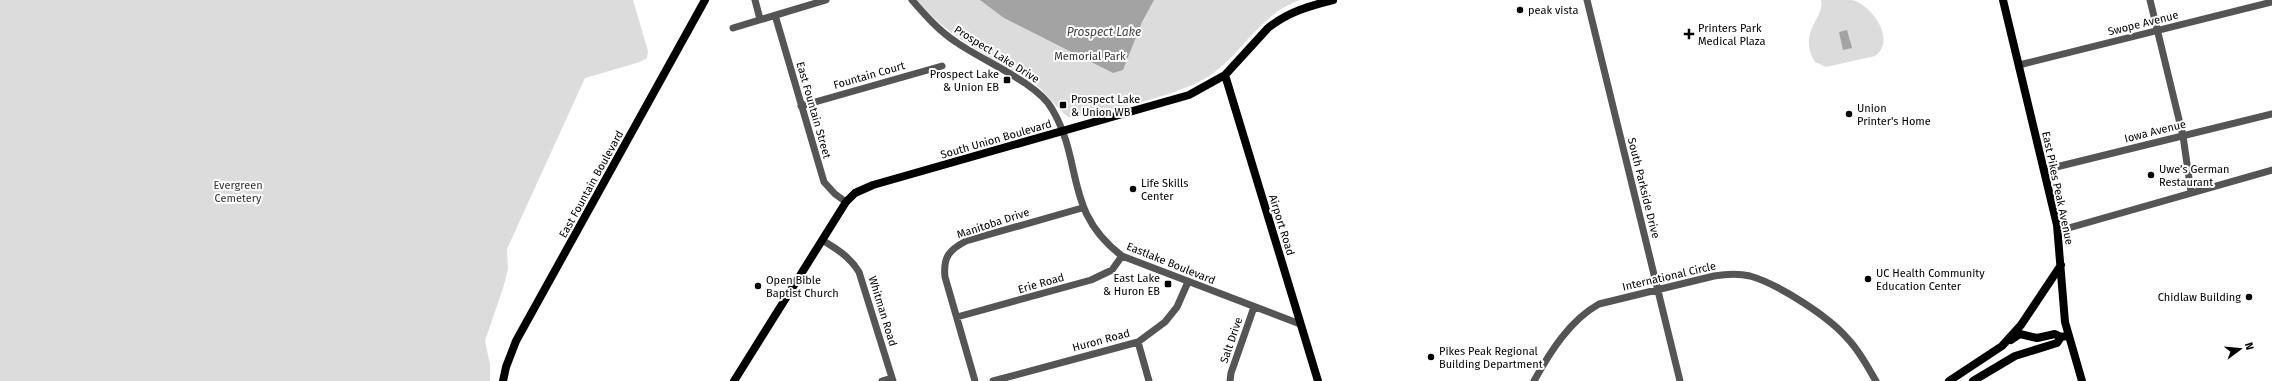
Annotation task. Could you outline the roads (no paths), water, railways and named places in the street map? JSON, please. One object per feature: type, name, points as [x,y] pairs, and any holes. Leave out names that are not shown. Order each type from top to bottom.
[{"type":"main road","name":"East Fountain Boulevard","points":[[503,381],[506,367],[516,341],[705,0]]},
{"type":"main road","name":"South Union Boulevard","points":[[734,381],[846,202],[855,193],[873,186],[1189,95],[1225,75],[1276,21],[1300,9],[1333,0]]},
{"type":"main road","name":"East Pikes Peak Avenue","points":[[2003,0],[2058,231],[2062,264],[2065,336],[2082,381]]},
{"type":"main road","name":"Airport Road","points":[[1225,75],[1318,381]]},
{"type":"main road","points":[[2002,346],[2021,325],[2062,264]]},
{"type":"main road","points":[[1948,381],[2020,334],[2037,338],[2055,334],[2065,336]]},
{"type":"main road","points":[[1973,381],[2015,356],[2057,343],[2065,336]]},
{"type":"street","points":[[755,0],[760,19]]},
{"type":"street","points":[[733,28],[826,0]]},
{"type":"street","name":"Prospect Lake Drive","points":[[912,0],[938,28],[955,42],[1020,81],[1045,98],[1052,109],[1062,132]]},
{"type":"street","name":"South Parkside Drive","points":[[1587,0],[1680,381]]},
{"type":"street","points":[[2150,0],[2183,136],[2192,192]]},
{"type":"street","name":"Swope Avenue","points":[[2019,65],[2272,2]]},
{"type":"street","name":"East Fountain Street","points":[[775,15],[824,182],[835,194],[846,202]]},
{"type":"street","name":"Fountain Court","points":[[801,106],[942,66]]},
{"type":"street","name":"Iowa Avenue","points":[[2044,170],[2272,114]]},
{"type":"street","name":"Eastlake Boulevard","points":[[1062,132],[1082,208],[1098,234],[1122,256],[1300,324]]},
{"type":"street","points":[[2058,231],[2272,170]]},
{"type":"street","name":"Manitoba Drive","points":[[975,381],[945,277],[944,264],[955,247],[966,241],[1082,208]]},
{"type":"street","name":"Whitman Road","points":[[822,240],[841,251],[853,262],[860,272],[892,379]]},
{"type":"street","name":"Erie Road","points":[[957,318],[1091,280],[1112,270],[1122,256]]},
{"type":"street","name":"International Circle","points":[[1534,381],[1569,329],[1585,312],[1607,301],[1722,274],[1743,275],[1765,282],[1812,308],[1830,321],[1848,339],[1876,381]]},
{"type":"street","name":"Huron Road","points":[[993,381],[1138,342],[1166,322],[1177,307],[1188,282]]},
{"type":"street","name":"Salt Drive","points":[[1230,381],[1231,373],[1254,307]]},
{"type":"street","points":[[1138,342],[1149,381]]},
{"type":"street","points":[[882,381],[892,379]]},
{"type":"water","name":"Prospect Lake","points":[[980,0],[1154,0],[1142,22],[1123,70],[1113,73],[1004,18]]},
{"type":"water","points":[[1847,30],[1852,48],[1843,50],[1839,32]]},
{"type":"place","name":"peak vista","points":[[1520,10]]},
{"type":"place","name":"Printers Park Medical Plaza","points":[[1689,34]]},
{"type":"place","name":"Prospect Lake & Union EB","points":[[1007,80]]},
{"type":"place","name":"Prospect Lake & Union WB","points":[[1063,105]]},
{"type":"place","name":"Union Printer's Home","points":[[1849,114]]},
{"type":"place","name":"Uwe’s German Restaurant","points":[[2151,175]]},
{"type":"place","name":"Life Skills Center","points":[[1133,189]]},
{"type":"place","name":"UC Health Community Education Center","points":[[1868,279]]},
{"type":"place","name":"East Lake & Huron EB","points":[[1168,284]]},
{"type":"place","name":"Open Bible Baptist Church","points":[[758,286]]},
{"type":"place","name":"Chidlaw Building","points":[[2249,297]]},
{"type":"place","name":"Pikes Peak Regional Building Department","points":[[1431,357]]},
{"type":"park label","name":"Memorial Park","points":[[1090,56]]},
{"type":"park label","name":"Evergreen Cemetery","points":[[238,191]]}]
